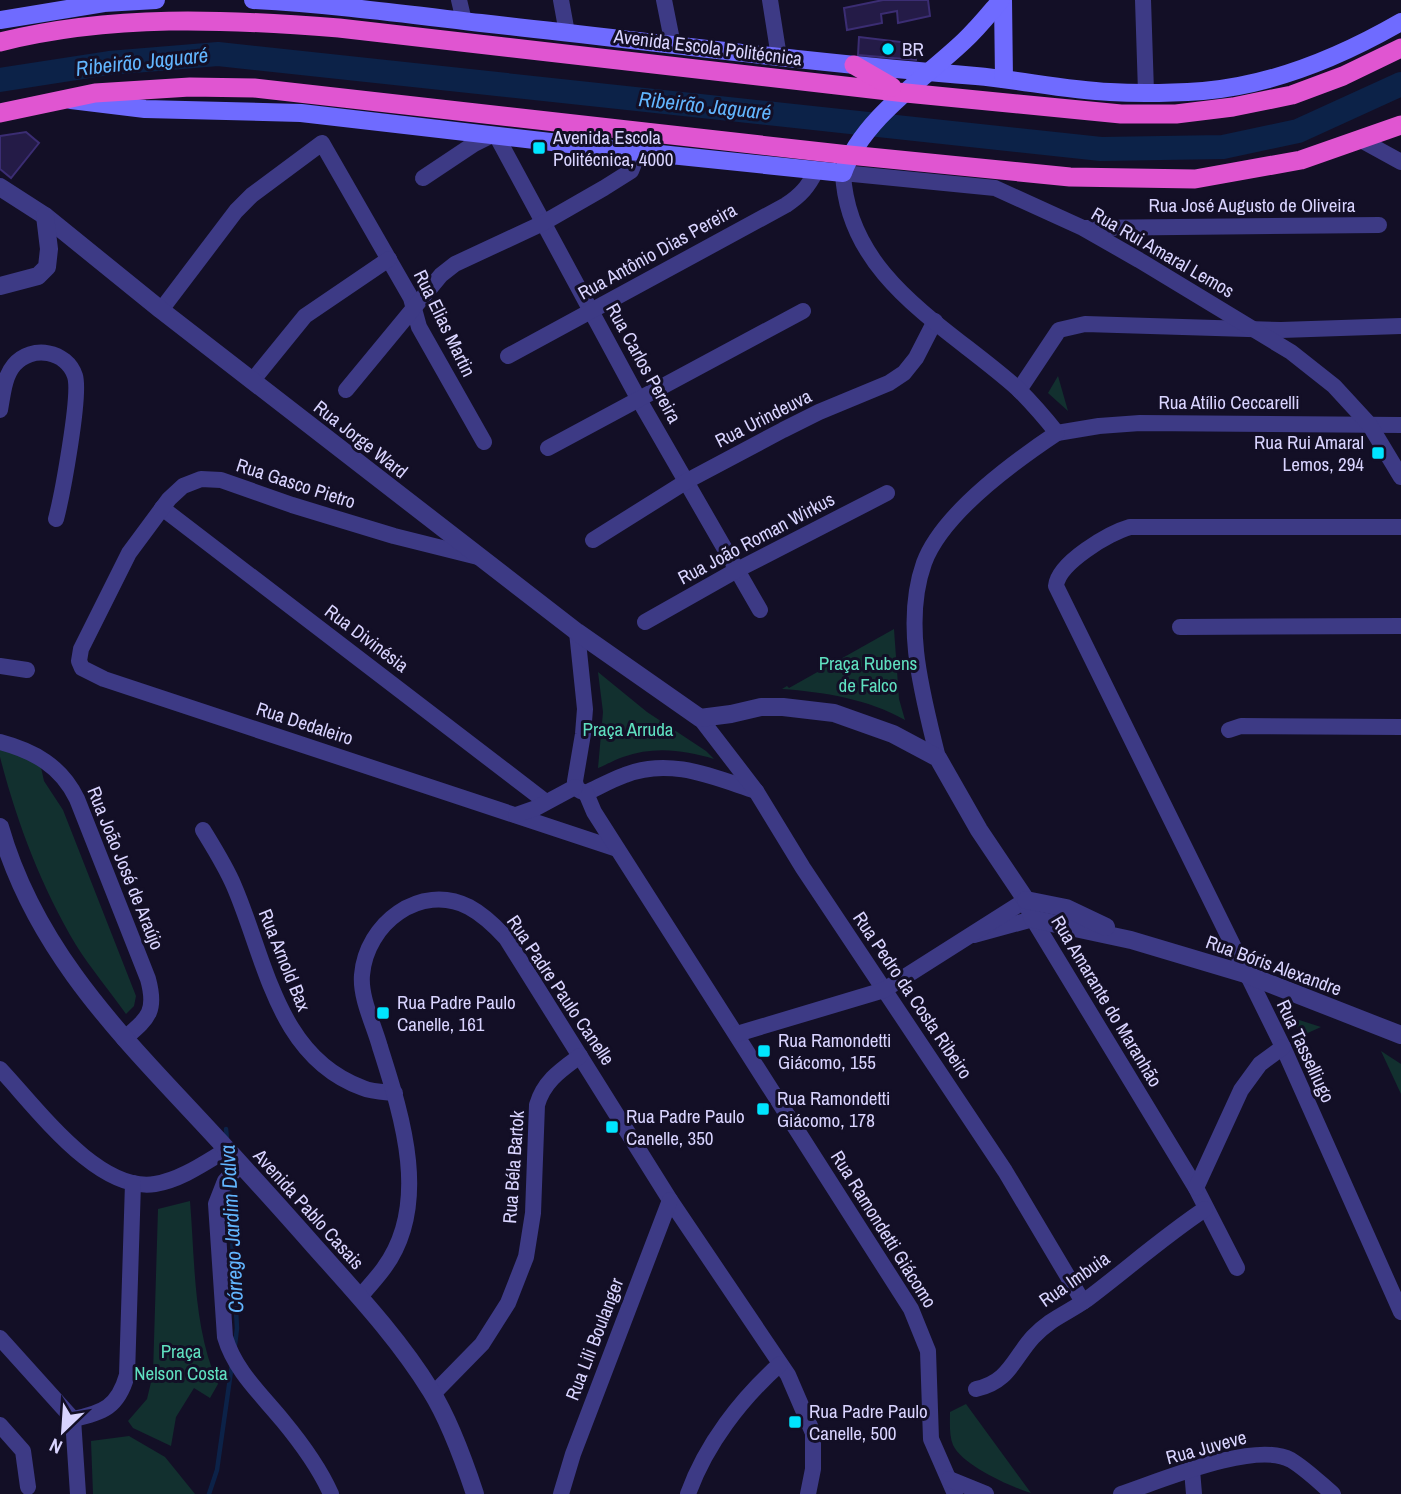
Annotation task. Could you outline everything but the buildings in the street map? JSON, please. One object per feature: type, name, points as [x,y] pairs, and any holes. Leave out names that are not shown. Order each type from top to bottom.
[{"type":"highway","name":"Avenida Escola Politécnica","points":[[0,42],[32,34],[122,22],[251,21],[352,29],[906,93],[1121,114],[1176,114],[1233,107],[1292,95],[1343,76],[1401,48]]},
{"type":"highway","points":[[854,65],[906,93]]},
{"type":"highway","points":[[0,113],[95,93],[145,89],[254,88],[850,157],[1069,177],[1195,179],[1301,160],[1401,125]]},
{"type":"main road","points":[[0,20],[104,3],[156,0]]},
{"type":"main road","points":[[253,0],[339,3],[567,33],[1109,92],[1204,91],[1248,84],[1285,74],[1368,41],[1401,22]]},
{"type":"main road","points":[[64,99],[145,109],[301,113],[816,171],[850,157],[889,110],[965,41],[1002,0]]},
{"type":"main road","points":[[1002,0],[1004,79]]},
{"type":"street","points":[[459,0],[464,21]]},
{"type":"street","points":[[561,0],[567,33]]},
{"type":"street","points":[[664,0],[673,45]]},
{"type":"street","points":[[770,0],[779,57]]},
{"type":"street","points":[[1143,0],[1146,92]]},
{"type":"street","points":[[161,310],[236,211],[252,195],[322,143],[332,118]]},
{"type":"street","points":[[422,178],[474,144],[494,135]]},
{"type":"street","name":"Rua Carlos Pereira","points":[[494,135],[638,398],[760,610]]},
{"type":"street","points":[[1361,140],[1401,162]]},
{"type":"street","name":"Rua Elias Martin","points":[[322,143],[411,298],[419,327],[484,442]]},
{"type":"street","points":[[346,390],[414,306],[454,264],[543,222],[631,171],[639,151]]},
{"type":"street","points":[[850,157],[848,210],[864,247],[879,269],[897,290],[1019,390],[1057,433],[1013,463],[971,500],[938,538],[925,560],[914,614],[922,695],[938,758]]},
{"type":"street","name":"Rua Rui Amaral Lemos","points":[[850,157],[995,188],[1083,228],[1139,260],[1291,352],[1334,386],[1369,424],[1401,477]]},
{"type":"street","name":"Rua Antônio Dias Pereira","points":[[508,356],[786,205],[801,195],[816,171]]},
{"type":"street","name":"Rua Jorge Ward","points":[[0,187],[45,216],[161,310],[577,632],[700,718]]},
{"type":"street","points":[[0,286],[38,276],[47,267],[45,216]]},
{"type":"street","name":"Rua José Augusto de Oliveira","points":[[1083,228],[1379,225]]},
{"type":"street","points":[[253,380],[305,316],[389,260]]},
{"type":"street","points":[[548,448],[803,311]]},
{"type":"street","name":"Rua Urindeuva","points":[[593,540],[687,481],[819,412],[889,383],[904,373],[916,358],[935,321]]},
{"type":"street","points":[[1019,390],[1059,330],[1085,324],[1281,330],[1401,326]]},
{"type":"street","points":[[0,410],[5,381],[22,358],[38,353],[53,354],[65,359],[73,370],[77,396],[56,519]]},
{"type":"street","name":"Rua Atílio Ceccarelli","points":[[1057,433],[1140,423],[1401,425]]},
{"type":"street","name":"Rua Gasco Pietro","points":[[82,668],[79,661],[81,649],[129,553],[162,508],[183,486],[201,479],[221,480],[343,521],[480,557]]},
{"type":"street","name":"Rua João Roman Wirkus","points":[[645,622],[737,570],[887,493]]},
{"type":"street","name":"Rua Divinésia","points":[[162,508],[546,802]]},
{"type":"street","name":"Rua Tasselliugo","points":[[1401,527],[1130,527],[1119,530],[1085,551],[1062,570],[1056,580],[1057,590],[1283,1047],[1401,1312]]},
{"type":"street","points":[[1181,627],[1401,626]]},
{"type":"street","points":[[577,632],[585,709],[580,790]]},
{"type":"street","points":[[0,666],[27,670]]},
{"type":"street","name":"Rua Dedaleiro","points":[[82,668],[104,679],[617,849]]},
{"type":"street","points":[[700,718],[761,707],[834,713],[893,734],[938,758]]},
{"type":"street","name":"Rua Pedro da Costa Ribeiro","points":[[700,718],[756,792],[1005,1171],[1083,1302]]},
{"type":"street","points":[[1229,730],[1241,726],[1401,727]]},
{"type":"street","name":"Rua João José de Araújo","points":[[0,742],[22,748],[51,764],[71,786],[77,799],[148,979],[153,999],[145,1021],[124,1039]]},
{"type":"street","name":"Rua Amarante do Maranhão","points":[[938,758],[1196,1188],[1237,1268]]},
{"type":"street","points":[[516,815],[625,775],[663,767],[692,770],[756,792]]},
{"type":"street","name":"Rua Ramondetti Giácomo","points":[[580,790],[911,1309],[928,1351],[932,1439],[952,1487]]},
{"type":"street","name":"Avenida Pablo Casais","points":[[0,827],[8,855],[37,917],[66,967],[124,1039],[228,1149],[397,1342],[433,1394],[475,1494]]},
{"type":"street","name":"Rua Arnold Bax","points":[[203,830],[234,886],[271,987],[287,1023],[300,1042],[329,1070],[349,1082],[365,1089],[395,1093]]},
{"type":"street","name":"Rua Padre Paulo Canelle","points":[[360,1297],[385,1267],[400,1238],[408,1207],[410,1170],[395,1093],[365,998],[362,975],[368,951],[379,929],[393,914],[429,901],[449,901],[467,906],[489,919],[506,938],[670,1200],[788,1375],[813,1433],[813,1469],[808,1494]]},
{"type":"street","points":[[737,1034],[884,990],[1026,901]]},
{"type":"street","name":"Rua Bóris Alexandre","points":[[1026,901],[1066,908],[1131,940]]},
{"type":"street","points":[[974,935],[1033,919]]},
{"type":"street","name":"Rua Bóris Alexandre","points":[[1033,919],[1131,940],[1245,974],[1401,1035]]},
{"type":"street","points":[[1196,1188],[1241,1090],[1260,1064],[1283,1047]]},
{"type":"street","name":"Rua Béla Bartok","points":[[433,1394],[482,1344],[508,1303],[526,1257],[533,1213],[537,1105],[541,1091],[553,1076],[580,1056]]},
{"type":"street","points":[[0,1069],[82,1157],[110,1176],[133,1183],[156,1184],[188,1172],[228,1149]]},
{"type":"street","points":[[241,1164],[225,1181],[216,1204],[225,1337],[230,1354],[240,1371],[312,1458],[331,1494]]},
{"type":"street","points":[[72,1419],[94,1415],[115,1403],[123,1391],[127,1376],[133,1183]]},
{"type":"street","name":"Rua Lili Boulanger","points":[[561,1494],[573,1454],[670,1200]]},
{"type":"street","name":"Rua Imbuia","points":[[976,1389],[990,1386],[1007,1373],[1030,1340],[1047,1322],[1083,1302],[1175,1229],[1205,1209]]},
{"type":"street","points":[[0,1338],[72,1419],[78,1494]]},
{"type":"street","points":[[688,1494],[717,1436],[761,1382],[780,1364]]},
{"type":"street","points":[[0,1426],[23,1451],[28,1486]]},
{"type":"street","name":"Rua Juveve","points":[[1121,1494],[1238,1457],[1267,1453],[1290,1460],[1333,1494]]},
{"type":"street","points":[[1192,1470],[1194,1494]]},
{"type":"street","points":[[952,1487],[986,1494]]},
{"type":"green space","points":[[1058,376],[1068,411],[1048,393]]},
{"type":"green space","name":"Praça Rubens de Falco","points":[[894,629],[899,699],[905,720],[876,707],[845,698],[782,689],[787,686],[789,688]]},
{"type":"green space","name":"Praça Arruda","points":[[598,672],[647,712],[714,759],[691,753],[658,750],[620,758],[598,768],[603,712]]},
{"type":"green space","points":[[0,747],[40,763],[44,781],[63,810],[136,996],[134,1006],[126,1014],[82,954],[52,900],[31,854],[14,806],[0,757]]},
{"type":"green space","points":[[1293,1018],[1321,1027],[1301,1036]]},
{"type":"green space","points":[[1381,1051],[1401,1064],[1401,1094]]},
{"type":"green space","name":"Praça Nelson Costa","points":[[190,1201],[199,1317],[218,1384],[210,1398],[194,1388],[176,1417],[171,1446],[133,1428],[128,1421],[147,1399],[153,1374],[158,1209]]},
{"type":"green space","points":[[966,1404],[1031,1493],[988,1474],[958,1453],[951,1437],[950,1412]]},
{"type":"green space","points":[[129,1436],[165,1457],[195,1494],[93,1494],[91,1441]]},
{"type":"waterway","name":"Ribeirão Jaguaré","points":[[0,80],[109,63],[218,54],[1101,149],[1223,147],[1298,131],[1401,84]]},
{"type":"waterway","name":"Córrego Jardim Dalva","points":[[226,1129],[227,1139]]},
{"type":"waterway","name":"Córrego Jardim Dalva","points":[[229,1186],[237,1328],[235,1345]]},
{"type":"waterway","name":"Córrego Jardim Dalva","points":[[209,1494],[217,1470],[232,1364]]},
{"type":"place","name":"BR","points":[[888,49]]},
{"type":"place","name":"Avenida Escola Politécnica, 4000","points":[[539,148]]},
{"type":"place","name":"Rua Rui Amaral Lemos, 294","points":[[1378,453]]},
{"type":"place","name":"Rua Padre Paulo Canelle, 161","points":[[383,1013]]},
{"type":"place","name":"Rua Ramondetti Giácomo, 155","points":[[764,1051]]},
{"type":"place","name":"Rua Ramondetti Giácomo, 178","points":[[763,1109]]},
{"type":"place","name":"Rua Padre Paulo Canelle, 350","points":[[612,1127]]},
{"type":"place","name":"Rua Padre Paulo Canelle, 500","points":[[795,1422]]}]
